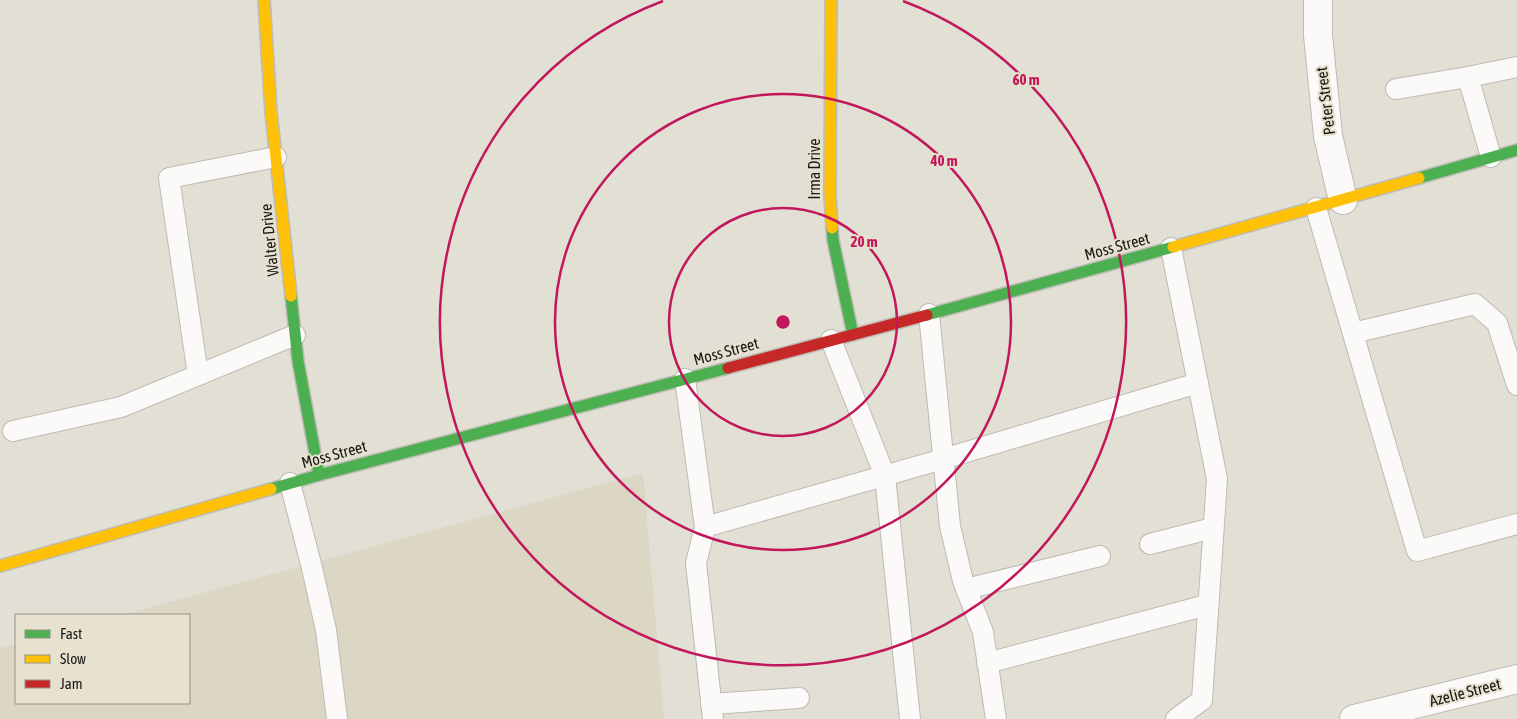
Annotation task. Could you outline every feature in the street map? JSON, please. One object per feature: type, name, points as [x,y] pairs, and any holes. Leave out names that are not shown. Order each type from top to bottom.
[{"type":"main road","name":"Walter Drive","points":[[264,0],[271,112],[298,361],[319,474]]},
{"type":"main road","name":"Irma Drive","points":[[831,0],[830,195],[833,240],[852,335]]},
{"type":"main road","name":"Moss Street","points":[[0,566],[176,517],[319,474],[852,335],[1316,208],[1517,150]]},
{"type":"street","name":"Peter Street","points":[[1318,0],[1318,35],[1328,136],[1343,200]]},
{"type":"street","name":"Azelie Street","points":[[1354,719],[1517,680]]},
{"type":"lane","points":[[1396,89],[1517,67]]},
{"type":"lane","points":[[1468,77],[1491,157]]},
{"type":"lane","points":[[198,375],[169,178],[276,157]]},
{"type":"lane","points":[[1316,208],[1417,551],[1517,524]]},
{"type":"lane","points":[[1171,248],[1216,479],[1202,700],[1176,719]]},
{"type":"lane","points":[[1353,333],[1475,304],[1497,323],[1517,386]]},
{"type":"lane","points":[[929,314],[950,526],[966,588],[983,632],[996,719]]},
{"type":"lane","points":[[13,432],[121,406],[295,335]]},
{"type":"lane","points":[[831,340],[885,476],[910,719]]},
{"type":"lane","points":[[685,378],[704,527],[696,563],[712,712],[799,698]]},
{"type":"lane","points":[[704,527],[885,476],[1198,383]]},
{"type":"lane","points":[[290,483],[326,630],[337,719]]},
{"type":"lane","points":[[1150,544],[1213,528]]},
{"type":"lane","points":[[966,588],[1100,556]]},
{"type":"lane","points":[[987,663],[1207,605]]},
{"type":"shaded area","points":[[643,473],[664,719],[0,719],[0,648],[15,644],[15,704],[190,704],[190,614],[126,614]]},
{"type":"traffic: fast","points":[[1419,178],[1517,150]]},
{"type":"traffic: fast","points":[[832,228],[853,335]]},
{"type":"traffic: fast","points":[[927,315],[1173,247]]},
{"type":"traffic: fast","points":[[291,296],[298,361],[319,475]]},
{"type":"traffic: fast","points":[[271,489],[728,368]]},
{"type":"traffic: slow","points":[[264,0],[271,112],[291,296]]},
{"type":"traffic: slow","points":[[831,0],[830,195],[832,228]]},
{"type":"traffic: slow","points":[[1173,247],[1419,178]]},
{"type":"traffic: slow","points":[[0,566],[271,489]]},
{"type":"traffic: jam","points":[[728,368],[927,315]]}]
